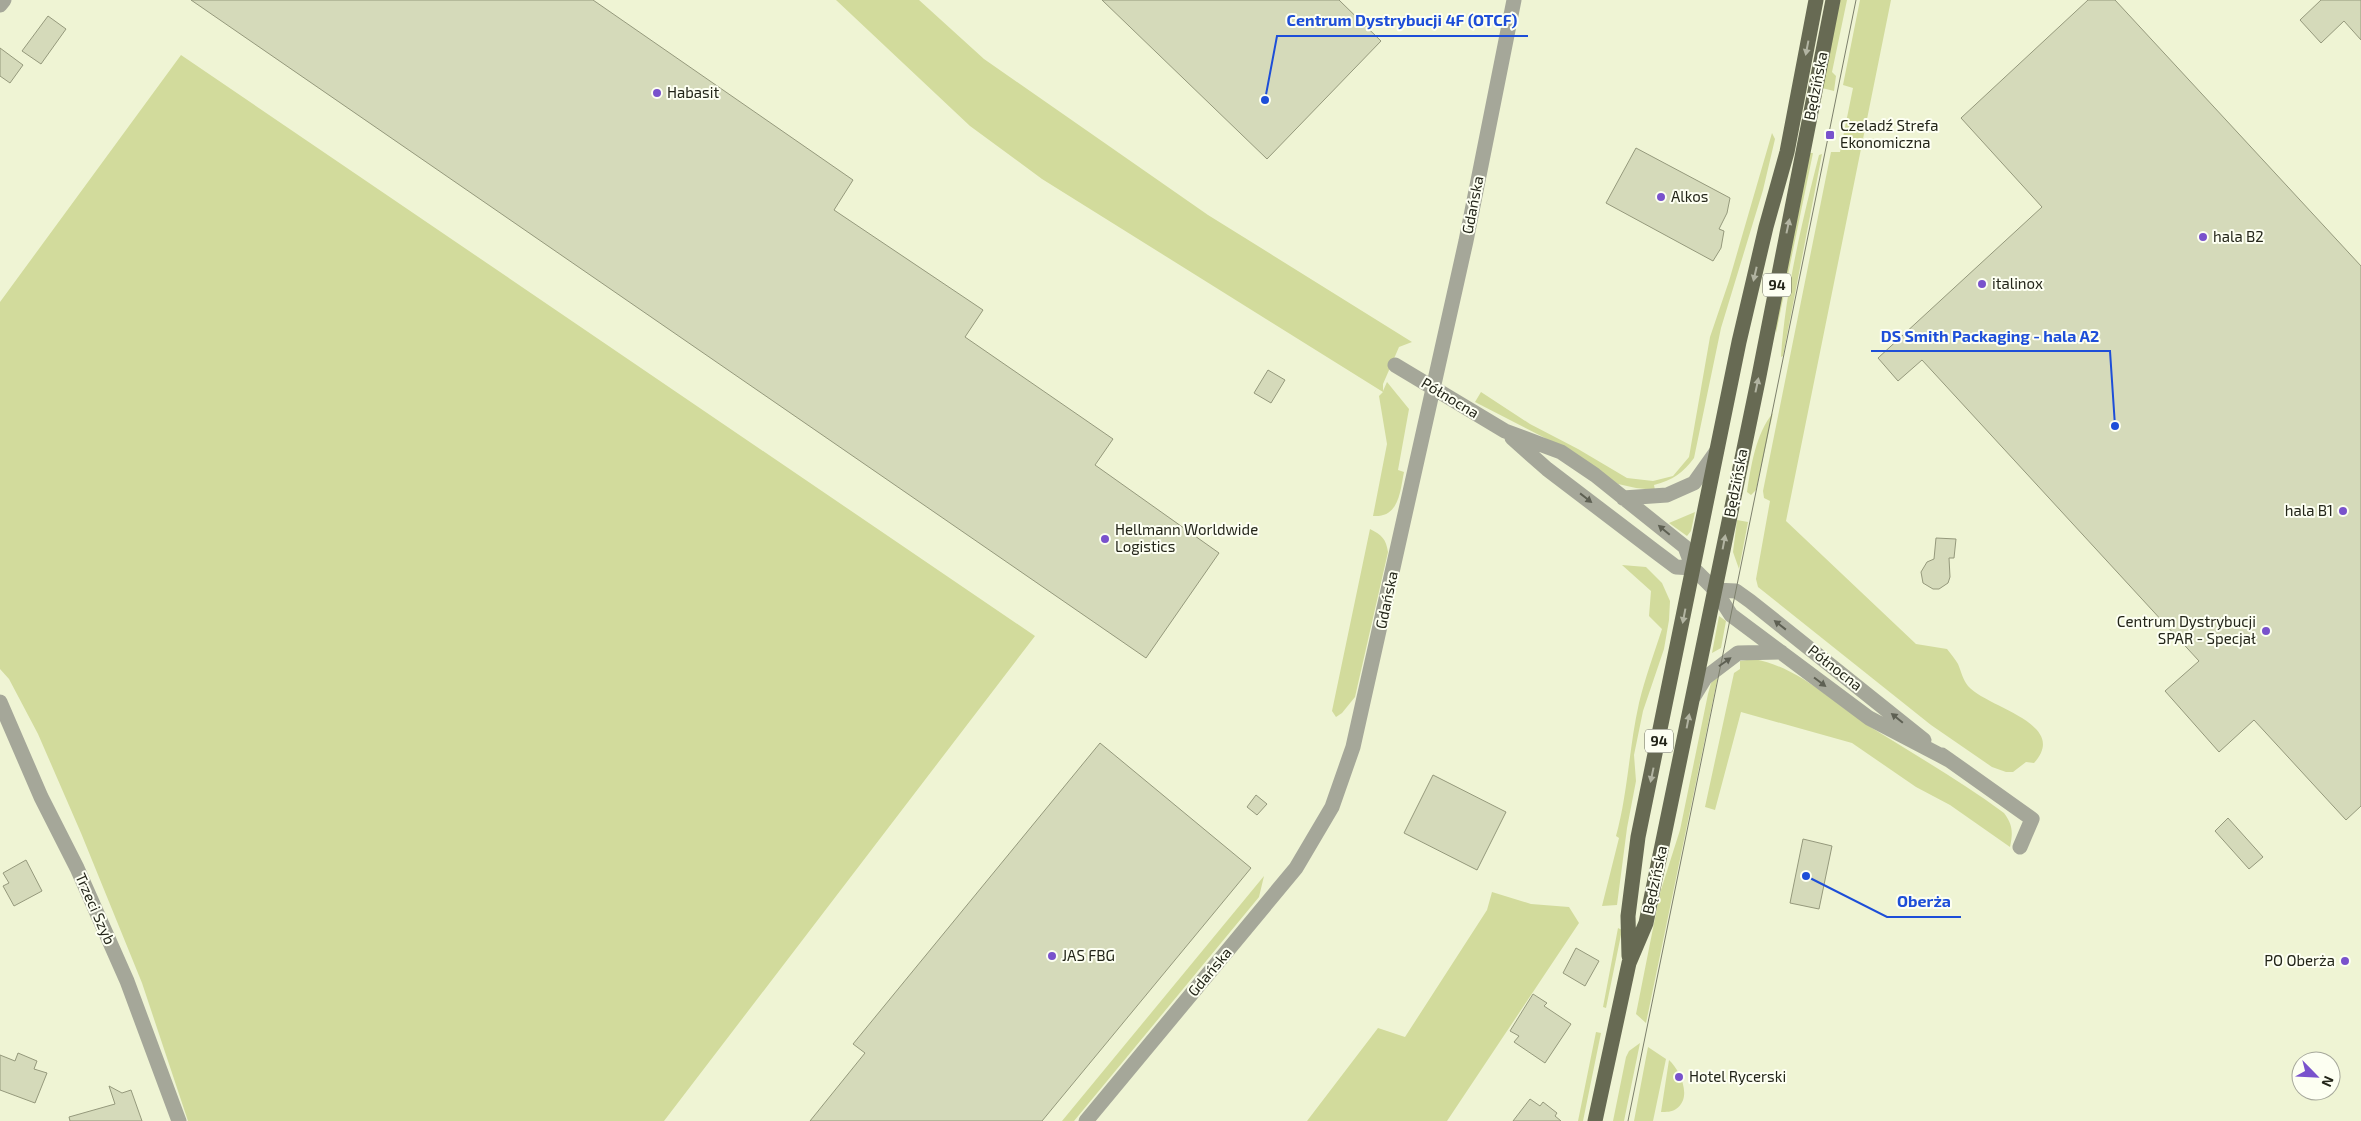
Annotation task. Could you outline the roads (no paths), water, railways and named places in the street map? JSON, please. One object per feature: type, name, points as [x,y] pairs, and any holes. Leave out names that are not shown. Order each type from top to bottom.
[{"type":"main road","name":"Będzińska","points":[[1629,963],[1628,916],[1638,837],[1717,451],[1764,236],[1787,152],[1816,0]]},
{"type":"main road","name":"Będzińska","points":[[1595,1121],[1629,963],[1646,923],[1715,590],[1833,0]]},
{"type":"street","points":[[0,5],[4,0]]},
{"type":"street","name":"Gdańska","points":[[1086,1121],[1296,868],[1332,807],[1353,747],[1434,388],[1514,0]]},
{"type":"street","name":"Północna","points":[[1395,364],[1505,431],[1561,452],[1685,547],[1693,568],[1715,590],[1731,615],[1869,718],[1949,760]]},
{"type":"street","name":"Północna","points":[[1505,431],[1547,469],[1676,567],[1693,568]]},
{"type":"street","points":[[1623,498],[1667,495],[1694,483],[1717,451]]},
{"type":"street","name":"Północna","points":[[1715,590],[1736,591],[1750,601],[1949,760],[2032,819],[2020,847]]},
{"type":"street","points":[[1693,697],[1705,678],[1722,663],[1738,653],[1781,652]]},
{"type":"street","name":"Trzeci Szyb","points":[[0,702],[41,797],[78,868],[127,981],[179,1121]]},
{"type":"tram line","points":[[1628,1121],[1856,0]]},
{"type":"place","name":"Habasit","points":[[657,93]]},
{"type":"place","name":"Centrum Dystrybucji 4F (OTCF)","points":[[1265,100]]},
{"type":"place","name":"Czeladź Strefa Ekonomiczna","points":[[1830,135]]},
{"type":"place","name":"Alkos","points":[[1661,197]]},
{"type":"place","name":"hala B2","points":[[2203,237]]},
{"type":"place","name":"italinox","points":[[1982,284]]},
{"type":"place","name":"DS Smith Packaging - hala A2","points":[[2115,426]]},
{"type":"place","name":"hala B1","points":[[2343,511]]},
{"type":"place","name":"Hellmann Worldwide Logistics","points":[[1105,539]]},
{"type":"place","name":"Centrum Dystrybucji SPAR - Specjał","points":[[2266,631]]},
{"type":"place","name":"Oberża","points":[[1806,876]]},
{"type":"place","name":"JAS FBG","points":[[1052,956]]},
{"type":"place","name":"PO Oberża","points":[[2345,961]]},
{"type":"place","name":"Hotel Rycerski","points":[[1679,1077]]}]
